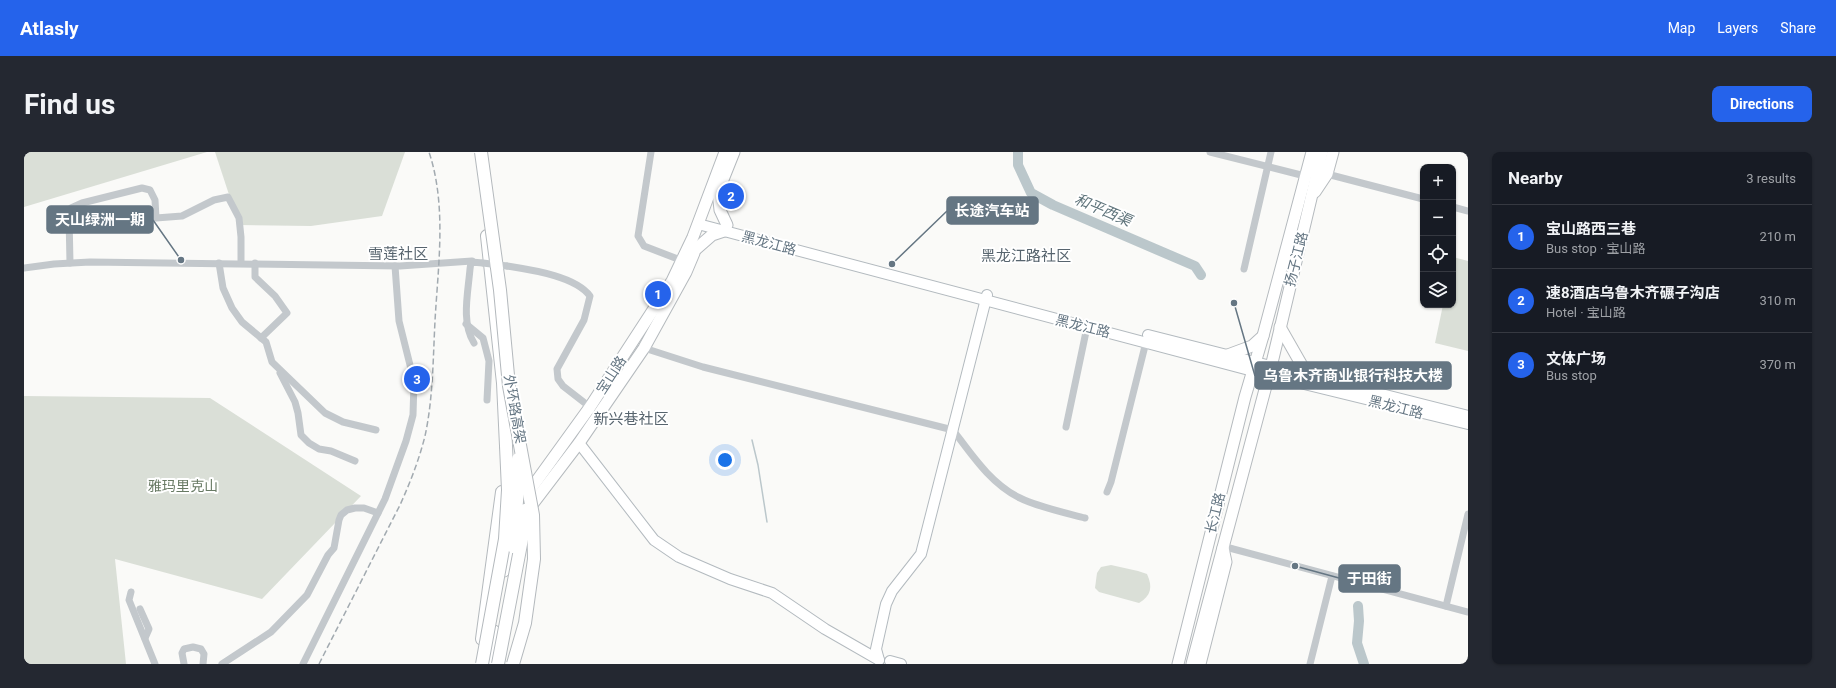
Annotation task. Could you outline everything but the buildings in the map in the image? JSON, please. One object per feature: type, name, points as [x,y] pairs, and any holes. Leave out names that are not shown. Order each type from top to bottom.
[{"type":"highway","points":[[475,152],[483,202],[503,383],[505,433],[501,506],[479,664]]},
{"type":"highway","name":"外环路高架","points":[[481,152],[500,290],[509,386],[533,515],[534,559],[525,623],[512,664]]},
{"type":"highway","points":[[482,664],[505,539],[512,446],[512,383],[487,152]]},
{"type":"highway","name":"外环路高架","points":[[487,152],[505,286],[514,381],[538,510],[539,555],[530,618],[516,664]]},
{"type":"highway","points":[[498,664],[526,518],[512,446],[505,433]]},
{"type":"highway","points":[[492,664],[514,540],[518,490],[512,446]]},
{"type":"main road","name":"宝山路","points":[[488,664],[505,566],[521,520],[530,506],[579,443],[644,348],[686,272],[696,249],[725,152]]},
{"type":"main road","name":"宝山路","points":[[479,664],[496,566],[511,516],[590,407],[666,292],[718,192],[734,152]]},
{"type":"main road","name":"扬子江路","points":[[1254,367],[1312,152]]},
{"type":"main road","name":"扬子江路","points":[[1269,371],[1322,152]]},
{"type":"main road","points":[[1311,198],[1327,174],[1333,152]]},
{"type":"main road","points":[[696,249],[712,235],[725,228],[720,210],[718,192]]},
{"type":"main road","name":"黑龙江路","points":[[703,222],[1088,327],[1254,367],[1468,424]]},
{"type":"main road","name":"黑龙江路","points":[[986,298],[1225,356],[1254,367]]},
{"type":"main road","points":[[878,662],[876,649],[886,604],[892,592],[921,554],[986,298]]},
{"type":"main road","points":[[1280,327],[1304,369],[1314,378]]},
{"type":"main road","points":[[1225,356],[1252,346],[1263,336]]},
{"type":"main road","name":"长江路","points":[[1178,664],[1215,513],[1254,367]]},
{"type":"main road","name":"黑龙江路","points":[[1269,371],[1314,378],[1468,416]]},
{"type":"main road","name":"长江路","points":[[1192,664],[1269,371]]},
{"type":"main road","points":[[579,443],[654,540],[679,557],[772,593],[825,629],[878,662]]},
{"type":"main road","points":[[1200,664],[1226,562],[1222,546]]},
{"type":"main road","points":[[890,661],[901,664]]},
{"type":"street","points":[[651,152],[638,236],[644,246],[683,261]]},
{"type":"street","points":[[1210,152],[1305,176]]},
{"type":"street","points":[[1244,270],[1272,152]]},
{"type":"street","points":[[1327,174],[1420,198]]},
{"type":"street","points":[[70,263],[68,215],[71,208],[82,203],[142,188],[150,190],[155,200],[156,218],[182,216],[214,200],[228,197],[239,218],[242,237],[241,263]]},
{"type":"street","points":[[1456,208],[1468,211]]},
{"type":"street","points":[[472,261],[466,324],[469,335],[474,343]]},
{"type":"street","points":[[24,268],[70,263],[255,263],[396,266],[472,261],[538,271],[584,288],[590,296],[584,320],[556,369],[558,379],[563,386],[590,407]]},
{"type":"street","points":[[219,263],[223,288],[232,308],[242,322],[266,342],[272,362],[325,413],[343,422],[376,430]]},
{"type":"street","points":[[255,263],[255,277],[275,296],[287,313],[261,338]]},
{"type":"street","points":[[303,664],[378,513],[406,441],[413,415],[414,381],[399,321],[396,266]]},
{"type":"street","points":[[466,324],[483,338],[489,361],[488,400]]},
{"type":"street","points":[[1066,427],[1088,327]]},
{"type":"street","points":[[1107,492],[1111,482],[1146,342]]},
{"type":"street","points":[[644,348],[703,367],[953,430],[975,459],[998,483],[1020,499],[1085,518]]},
{"type":"street","points":[[276,366],[295,402],[301,435],[309,443],[319,449],[331,451],[355,461]]},
{"type":"street","points":[[222,664],[271,632],[307,595],[328,555],[334,548],[338,520],[347,510],[364,508],[378,513]]},
{"type":"street","points":[[1446,606],[1468,514]]},
{"type":"street","points":[[1222,546],[1468,612]]},
{"type":"street","points":[[1310,664],[1332,576]]},
{"type":"street","points":[[131,592],[129,600],[155,664]]},
{"type":"street","points":[[140,609],[148,629],[145,638]]},
{"type":"street","points":[[184,664],[182,653],[184,649],[193,647],[200,649],[204,654],[203,664]]},
{"type":"street","points":[[878,662],[890,661]]},
{"type":"green space","points":[[24,152],[207,152],[24,207]]},
{"type":"green space","points":[[215,152],[405,152],[382,216],[311,226],[239,225]]},
{"type":"green space","points":[[1456,258],[1468,261],[1468,351],[1435,343],[1442,308],[1456,308]]},
{"type":"green space","name":"雅玛里克山","points":[[24,396],[210,398],[361,496],[262,599],[115,559],[126,664],[24,664]]},
{"type":"green space","points":[[1111,565],[1147,574],[1150,583],[1150,591],[1143,600],[1139,603],[1099,592],[1095,588],[1097,573],[1101,567]]},
{"type":"waterway","name":"和平西渠","points":[[1018,152],[1018,165],[1031,193],[1053,205],[1195,266],[1201,275]]},
{"type":"waterway","points":[[752,440],[758,465],[767,522]]},
{"type":"waterway","name":"和平西渠","points":[[1358,606],[1359,621],[1357,643],[1364,664]]},
{"type":"railway","points":[[319,664],[400,505],[414,471],[425,436],[430,408],[440,236],[438,193],[435,173],[429,152]]},
{"type":"place","name":"速8酒店乌鲁木齐碾子沟店","points":[[731,196]]},
{"type":"place","name":"天山绿洲一期","points":[[181,260]]},
{"type":"place","name":"长途汽车站","points":[[892,264]]},
{"type":"place","name":"宝山路西三巷","points":[[658,294]]},
{"type":"place","name":"乌鲁木齐商业银行科技大楼","points":[[1234,303]]},
{"type":"place","name":"文体广场","points":[[417,379]]},
{"type":"place","name":"于田街","points":[[1295,566]]},
{"type":"district","name":"雪莲社区","points":[[398,254]]},
{"type":"district","name":"黑龙江路社区","points":[[1026,256]]},
{"type":"district","name":"新兴巷社区","points":[[631,419]]}]
